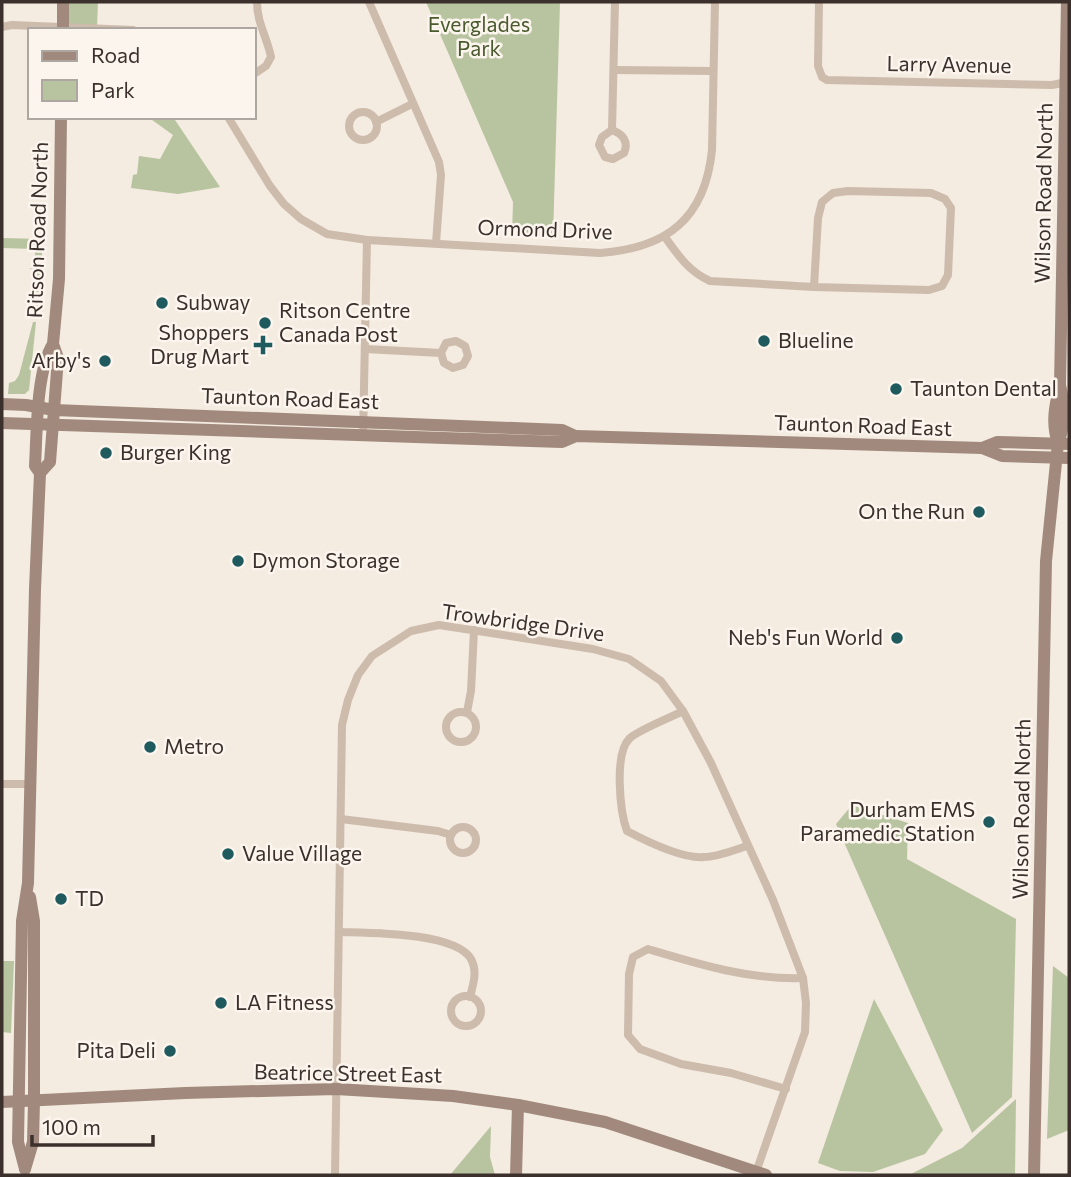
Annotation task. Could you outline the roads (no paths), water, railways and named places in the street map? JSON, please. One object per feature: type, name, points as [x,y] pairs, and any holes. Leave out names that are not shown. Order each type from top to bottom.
[{"type":"main road","points":[[63,2],[63,28]]},
{"type":"main road","name":"Wilson Road North","points":[[1034,1175],[1046,561],[1064,444],[1054,430],[1055,406],[1060,385],[1068,84],[1067,2]]},
{"type":"main road","name":"Ritson Road North","points":[[40,473],[50,462],[58,358],[53,344],[59,271],[61,119]]},
{"type":"main road","name":"Ritson Road North","points":[[25,1172],[18,1142],[22,921],[28,883],[40,473],[35,466],[46,356],[53,344]]},
{"type":"main road","name":"Taunton Road East","points":[[2,404],[54,410],[562,430],[575,436],[982,448],[1002,456],[1063,458]]},
{"type":"main road","name":"Taunton Road East","points":[[2,423],[562,442],[575,436]]},
{"type":"main road","name":"Taunton Road East","points":[[982,448],[998,442],[1064,444]]},
{"type":"main road","name":"Ritson Road North","points":[[25,1172],[33,1142],[34,1101],[34,921],[28,883]]},
{"type":"main road","name":"Beatrice Street East","points":[[2,1102],[336,1089],[431,1094],[518,1105],[605,1122],[759,1174]]},
{"type":"main road","points":[[516,1175],[518,1105]]},
{"type":"street","points":[[256,73],[266,66],[271,57],[257,15],[257,2]]},
{"type":"street","points":[[369,2],[439,162],[441,175],[436,243]]},
{"type":"street","points":[[612,130],[615,2]]},
{"type":"street","name":"Ormond Drive","points":[[229,119],[284,204],[301,219],[327,234],[368,240],[600,253],[634,249],[665,237],[690,213],[703,195],[710,171],[715,2]]},
{"type":"street","name":"Larry Avenue","points":[[820,2],[819,72],[822,77],[831,81],[1068,84]]},
{"type":"street","points":[[2,27],[63,28]]},
{"type":"street","points":[[615,70],[713,71]]},
{"type":"street","points":[[376,122],[412,104]]},
{"type":"street","points":[[665,237],[698,276],[710,281],[814,287],[929,290],[942,286],[948,275],[951,208],[945,199],[932,192],[833,193],[822,202],[818,218],[814,287]]},
{"type":"street","points":[[363,436],[368,240]]},
{"type":"street","points":[[365,349],[441,353]]},
{"type":"street","name":"Trowbridge Drive","points":[[335,1175],[342,725],[358,675],[372,656],[411,631],[439,625],[593,649],[629,659],[661,681],[683,711],[711,763],[774,900],[803,978],[806,1003],[804,1032],[759,1174]]},
{"type":"street","points":[[467,712],[471,691],[474,630]]},
{"type":"street","points":[[683,711],[629,738],[621,753],[621,815],[627,831],[663,847],[704,858],[747,846]]},
{"type":"street","points":[[2,784],[30,785]]},
{"type":"street","points":[[341,819],[451,835]]},
{"type":"street","points":[[339,932],[402,934],[455,945],[471,958],[476,975],[470,997]]},
{"type":"street","points":[[786,1089],[731,1073],[681,1064],[640,1049],[628,1035],[629,974],[633,957],[648,949],[715,969],[783,979],[803,978]]},
{"type":"place","name":"Subway","points":[[162,303]]},
{"type":"place","name":"Ritson Centre Canada Post","points":[[265,323]]},
{"type":"place","name":"Blueline","points":[[764,341]]},
{"type":"place","name":"Shoppers Drug Mart","points":[[263,345]]},
{"type":"place","name":"Arby's","points":[[105,361]]},
{"type":"place","name":"Taunton Dental","points":[[896,389]]},
{"type":"place","name":"Burger King","points":[[106,453]]},
{"type":"place","name":"On the Run","points":[[979,512]]},
{"type":"place","name":"Dymon Storage","points":[[238,561]]},
{"type":"place","name":"Neb's Fun World","points":[[897,638]]},
{"type":"place","name":"Metro","points":[[150,747]]},
{"type":"place","name":"Durham EMS Paramedic Station","points":[[989,822]]},
{"type":"place","name":"Value Village","points":[[228,854]]},
{"type":"place","name":"TD","points":[[61,899]]},
{"type":"place","name":"LA Fitness","points":[[221,1003]]},
{"type":"place","name":"Pita Deli","points":[[170,1051]]},
{"type":"park label","name":"Everglades Park","points":[[479,37]]}]
